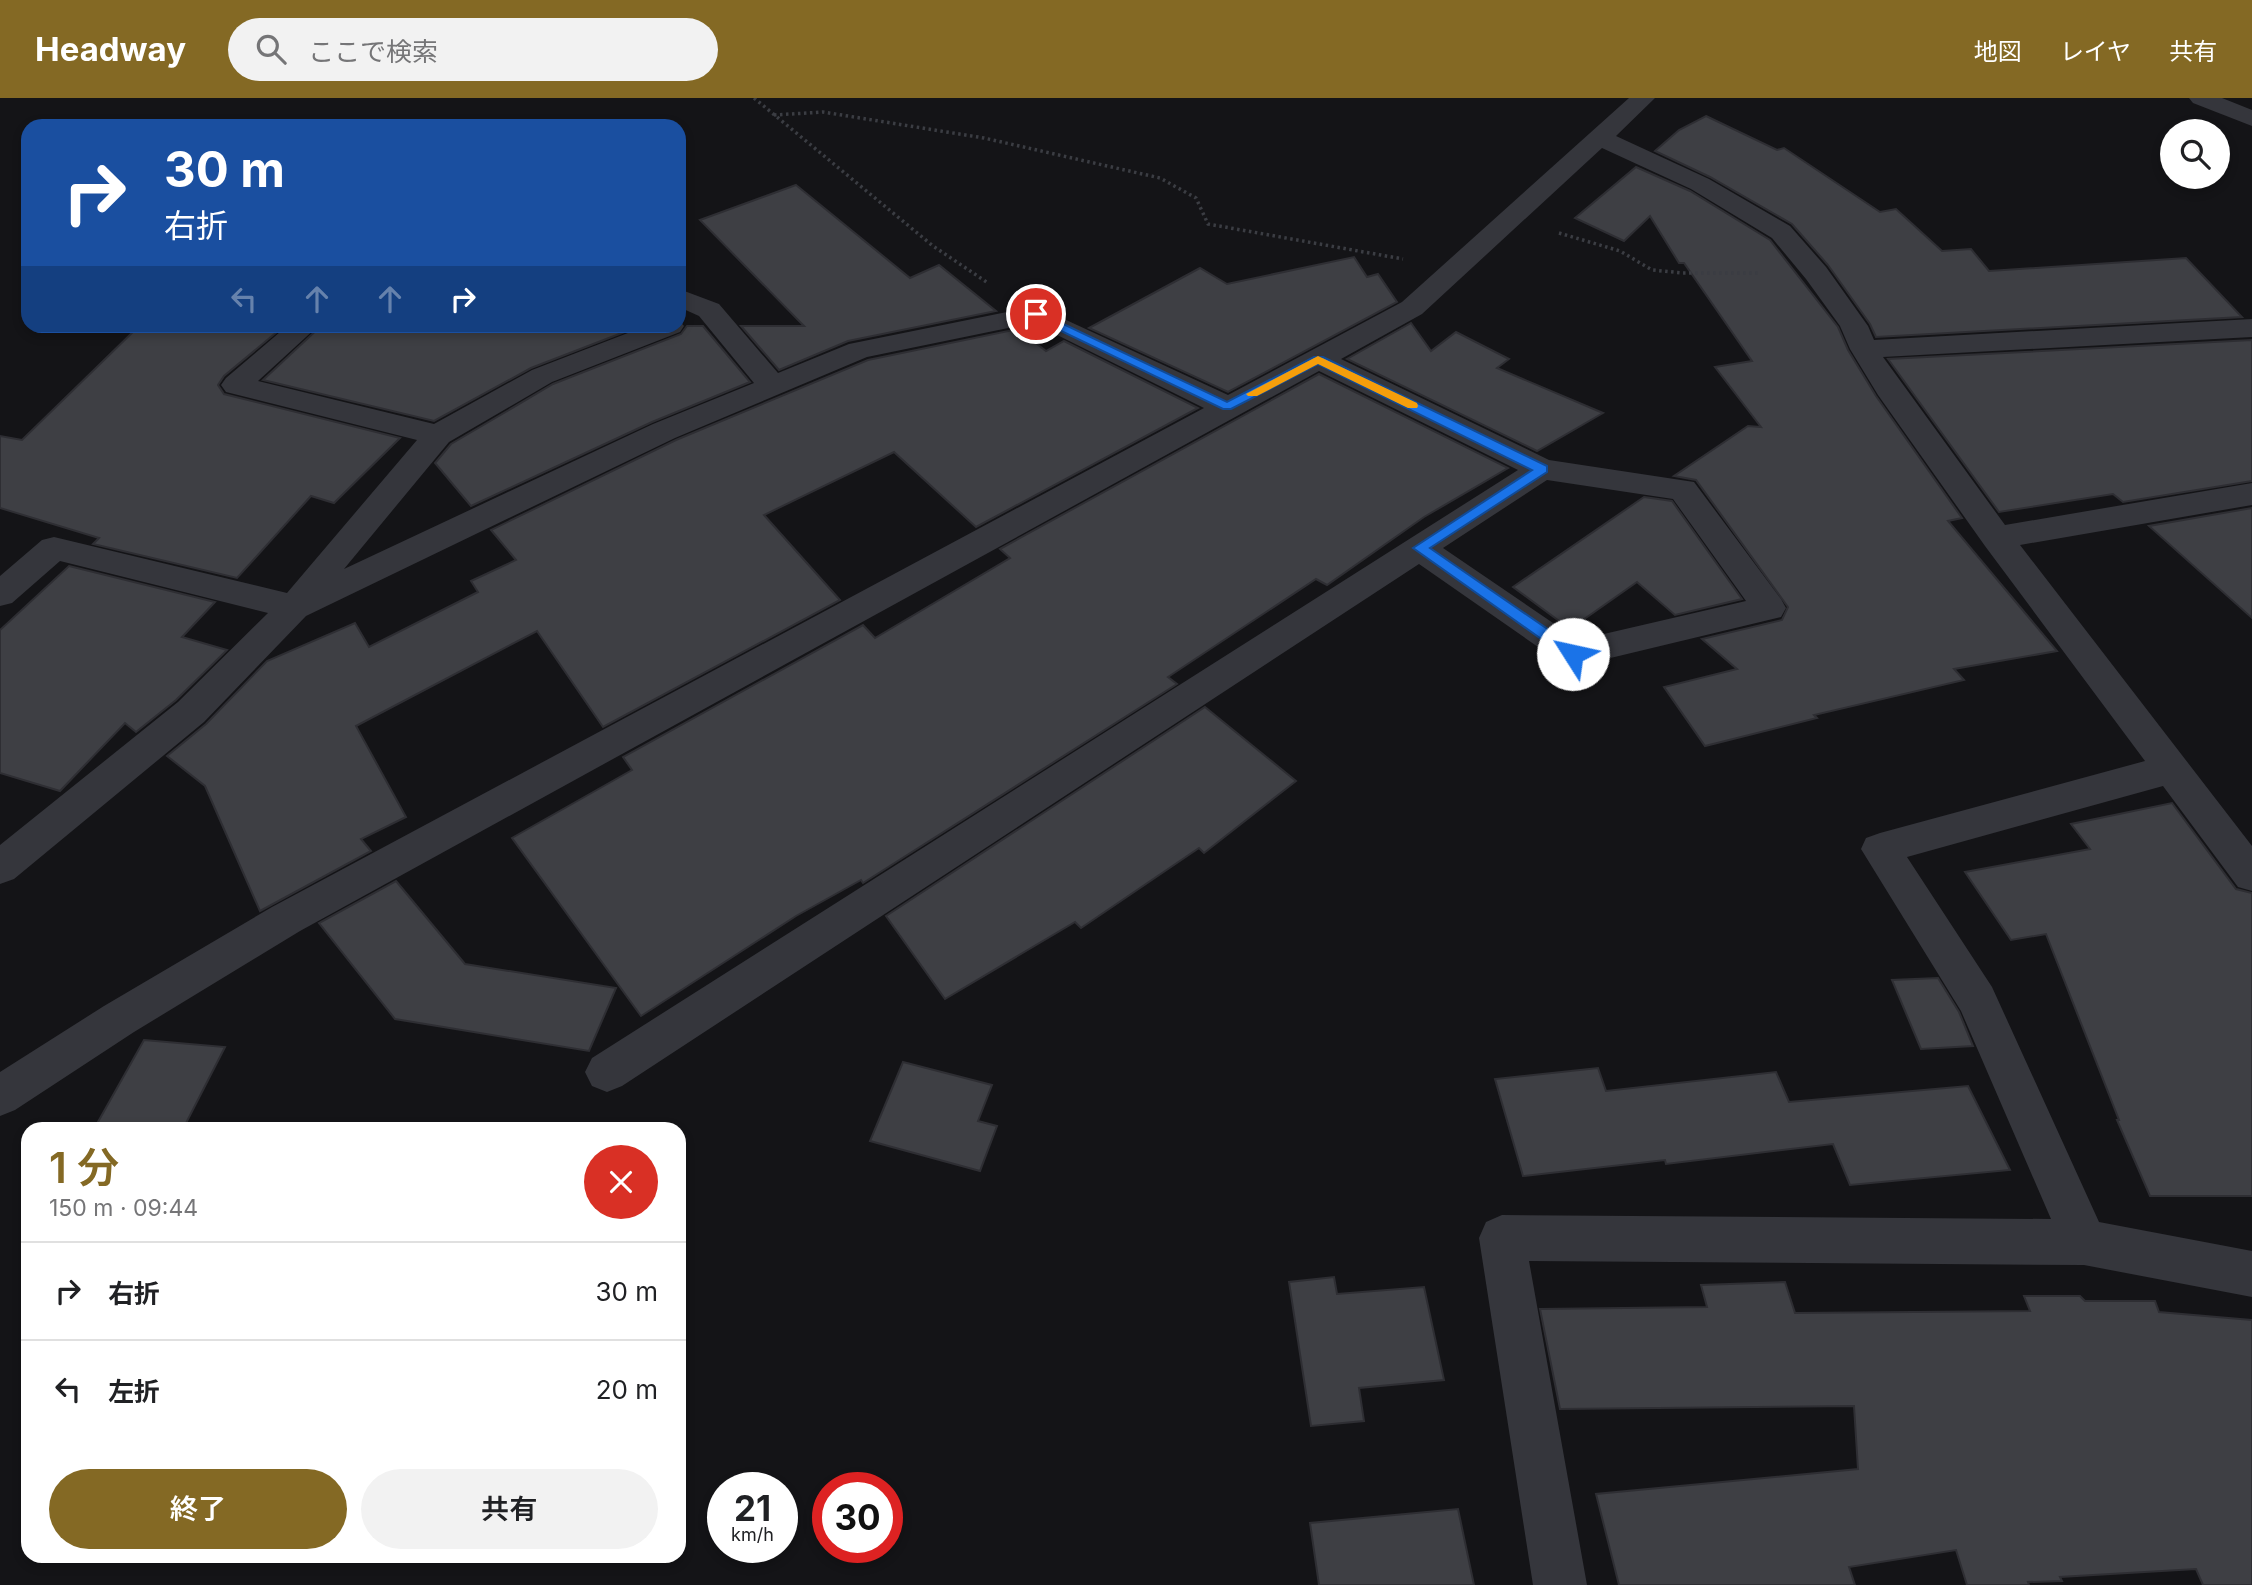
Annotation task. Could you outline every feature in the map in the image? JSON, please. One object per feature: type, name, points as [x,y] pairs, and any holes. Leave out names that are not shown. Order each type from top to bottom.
[{"type":"street","points":[[0,1096],[119,1019],[286,919],[1412,308],[1643,98]]},
{"type":"street","points":[[2201,98],[2252,119]]},
{"type":"street","points":[[1600,138],[1700,184],[1781,232],[1816,273],[1854,326],[1864,349],[1888,388],[1997,538],[2252,875]]},
{"type":"street","points":[[686,301],[709,310],[774,387]]},
{"type":"street","points":[[686,319],[709,310]]},
{"type":"street","points":[[0,594],[54,548],[294,607],[664,431],[859,350],[1036,314],[1227,407]]},
{"type":"street","points":[[1864,349],[2252,328]]},
{"type":"street","points":[[296,333],[236,385],[438,435]]},
{"type":"street","points":[[9,849],[191,712],[294,607],[438,435],[542,376],[652,333]]},
{"type":"street","points":[[1318,359],[1542,469],[1684,491],[1769,608],[1573,654],[1420,548]]},
{"type":"street","points":[[607,1072],[1542,469]]},
{"type":"street","points":[[1997,538],[2252,494]]},
{"type":"street","points":[[2084,1242],[1977,1000],[1880,849],[2171,769]]},
{"type":"street","points":[[1560,1585],[1502,1238],[2084,1242],[2252,1274]]},
{"type":"path","points":[[754,98],[933,246],[1036,314]]},
{"type":"path","points":[[774,115],[823,112],[984,138],[1160,178],[1196,198],[1208,224],[1392,256],[1451,273]]},
{"type":"path","points":[[1511,219],[1620,251],[1652,270],[1683,273],[1816,273]]},
{"type":"building","points":[[1706,116],[1777,150],[1784,148],[1880,212],[1896,209],[1942,251],[1971,249],[1989,271],[2186,258],[2242,317],[1876,337],[1870,324],[1828,265],[1792,224],[1710,177],[1655,151],[1679,130]]},
{"type":"building","points":[[1636,167],[1690,191],[1770,240],[1838,327],[1848,350],[1876,396],[1962,518],[1948,521],[2057,651],[1954,669],[1964,680],[1814,715],[1817,718],[1705,746],[1664,687],[1737,669],[1702,639],[1782,620],[1788,607],[1696,480],[1674,476],[1748,426],[1761,427],[1715,367],[1752,361],[1684,263],[1679,263],[1650,216],[1624,241],[1575,218]]},
{"type":"building","points":[[796,185],[910,278],[939,265],[996,311],[848,341],[779,370],[741,326],[804,326],[700,220]]},
{"type":"building","points":[[1354,257],[1367,277],[1378,274],[1397,302],[1228,392],[1089,328],[1200,268],[1227,284]]},
{"type":"building","points":[[1411,323],[1431,351],[1456,332],[1509,359],[1497,368],[1603,413],[1537,451],[1347,359]]},
{"type":"building","points":[[703,326],[750,382],[652,422],[471,506],[435,463],[451,444],[553,384],[686,333],[686,327]]},
{"type":"building","points":[[1018,329],[1046,351],[1064,341],[1198,408],[976,527],[894,452],[764,515],[840,600],[603,727],[537,631],[356,726],[406,817],[361,839],[371,851],[260,911],[205,786],[167,756],[206,724],[267,661],[355,623],[369,647],[478,592],[471,581],[516,560],[491,530],[676,440],[868,360]]},
{"type":"building","points":[[132,333],[276,333],[224,376],[218,385],[224,394],[400,438],[334,503],[311,496],[237,578],[93,544],[99,538],[0,508],[0,436],[22,440]]},
{"type":"building","points":[[313,333],[622,333],[531,368],[434,421],[263,380]]},
{"type":"building","points":[[2252,340],[2252,481],[2123,502],[2113,494],[1999,512],[1888,359]]},
{"type":"building","points":[[1319,374],[1508,468],[1424,517],[1327,585],[1316,579],[1168,677],[1177,684],[863,883],[861,880],[796,916],[641,1016],[512,838],[632,770],[623,757],[863,625],[875,638],[1010,558],[1000,549]]},
{"type":"building","points":[[1644,497],[1672,501],[1742,599],[1675,615],[1637,582],[1570,629],[1513,587]]},
{"type":"building","points":[[2252,508],[2252,618],[2149,526]]},
{"type":"building","points":[[69,566],[215,602],[182,637],[227,650],[176,700],[136,732],[125,723],[60,791],[0,773],[0,630]]},
{"type":"building","points":[[1205,707],[1296,781],[1204,853],[1199,848],[1081,928],[1075,922],[945,999],[886,916]]},
{"type":"building","points":[[2172,803],[2236,889],[2252,893],[2252,1196],[2150,1196],[2117,1120],[2046,934],[2011,940],[1965,872],[2090,849],[2071,824]]},
{"type":"building","points":[[396,881],[465,964],[616,988],[589,1051],[395,1019],[319,923]]},
{"type":"building","points":[[1938,978],[1959,1012],[1973,1046],[1921,1049],[1892,980]]},
{"type":"building","points":[[144,1040],[225,1047],[187,1122],[98,1122]]},
{"type":"building","points":[[903,1062],[992,1085],[978,1121],[997,1126],[980,1171],[870,1141]]},
{"type":"building","points":[[1598,1068],[1606,1091],[1776,1072],[1789,1102],[1968,1086],[2010,1170],[1850,1185],[1833,1144],[1666,1164],[1665,1160],[1523,1176],[1495,1079]]},
{"type":"building","points":[[1334,1277],[1337,1294],[1424,1287],[1444,1380],[1359,1388],[1364,1421],[1311,1426],[1289,1282]]},
{"type":"building","points":[[1785,1282],[1795,1313],[2030,1311],[2024,1296],[2080,1296],[2085,1301],[2155,1301],[2159,1312],[2252,1320],[2252,1585],[2203,1585],[2196,1569],[2060,1577],[2062,1581],[2028,1582],[2029,1585],[1967,1585],[1956,1550],[1849,1567],[1855,1585],[1619,1585],[1596,1494],[1858,1469],[1854,1406],[1560,1409],[1540,1309],[1707,1307],[1701,1285]]},
{"type":"building","points":[[1458,1509],[1474,1585],[1319,1585],[1310,1523]]},
{"type":"slow traffic","points":[[1252,394],[1318,359],[1412,406]]},
{"type":"route","points":[[1036,314],[1227,407],[1318,359],[1542,469],[1420,548],[1573,654]]}]
